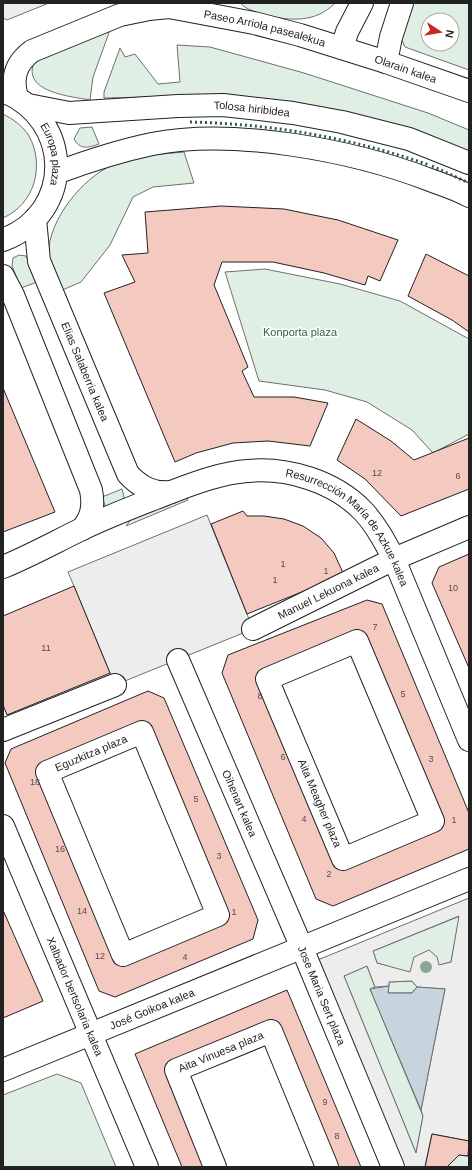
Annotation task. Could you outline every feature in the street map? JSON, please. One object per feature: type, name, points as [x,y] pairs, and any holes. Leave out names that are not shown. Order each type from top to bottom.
[{"type":"street","points":[[231,3],[254,23]]},
{"type":"street","points":[[342,48],[347,32],[362,3]]},
{"type":"street","points":[[386,62],[391,37],[402,3]]},
{"type":"street","name":"Paseo Arriola pasealekua","points":[[16,98],[14,88],[16,70],[25,56],[120,15],[172,5],[254,23],[342,48]]},
{"type":"street","name":"Olarain kalea","points":[[342,48],[469,91]]},
{"type":"street","name":"Tolosa hiribidea","points":[[16,98],[69,113],[178,106],[223,105],[293,113],[342,122],[409,139],[469,163]]},
{"type":"street","name":"Europa plaza","points":[[3,240],[24,229],[35,219],[48,200],[56,173],[56,152],[49,132],[16,98]]},
{"type":"street","points":[[56,173],[102,156],[153,144],[224,139],[287,145],[335,152],[401,169],[469,196]]},
{"type":"street","name":"Elias Salaberria kalea","points":[[35,219],[39,261],[128,474],[137,483],[148,489],[164,493],[172,492]]},
{"type":"street","points":[[3,276],[13,295],[91,490],[92,512],[82,529]]},
{"type":"street","name":"Resurrección María de Azkue kalea","points":[[3,567],[31,556],[82,529],[126,510],[218,476],[247,471],[283,472],[316,480],[337,491],[362,510],[374,524],[394,559],[469,740]]},
{"type":"street","name":"Resurrección María de Azkue kalea","points":[[31,556],[77,546],[107,533],[122,518],[126,510],[129,497],[128,474]]},
{"type":"street","name":"Manuel Lekuona kalea","points":[[253,629],[394,559],[469,527]]},
{"type":"street","points":[[334,603],[372,587],[394,559]]},
{"type":"street","name":"Aita Meagher plaza","points":[[357,641],[433,821],[343,859],[267,679],[357,641]]},
{"type":"street","name":"Oihenart kalea","points":[[178,660],[302,948]]},
{"type":"street","points":[[3,730],[114,685]]},
{"type":"street","points":[[3,743],[38,728]]},
{"type":"street","name":"Eguzkitza plaza","points":[[142,732],[218,915],[123,955],[47,772],[142,732]]},
{"type":"street","name":"Xalbador bertsolaria kalea","points":[[3,826],[147,1167]]},
{"type":"street","name":"Jose Maria Sert plaza","points":[[393,1167],[302,948],[469,879]]},
{"type":"street","name":"José Goikoa kalea","points":[[3,1070],[302,948]]},
{"type":"street","name":"Aita Vinuesa plaza","points":[[215,1167],[176,1070],[271,1030],[327,1167]]},
{"type":"green space","points":[[240,3],[335,3],[328,10],[320,14],[302,19],[293,19],[255,12]]},
{"type":"green space","points":[[400,3],[469,3],[469,70],[405,47],[392,18]]},
{"type":"green space","points":[[110,30],[93,77],[90,100],[58,94],[39,85],[34,78],[32,69],[36,58]]},
{"type":"green space","points":[[177,45],[210,47],[304,73],[428,113],[469,130],[469,153],[232,95],[104,98],[104,92],[120,48],[125,57],[135,54],[158,84],[180,82]]},
{"type":"green space","points":[[3,114],[18,123],[29,136],[34,147],[36,171],[30,194],[14,212],[3,218]]},
{"type":"green space","points":[[92,127],[99,144],[85,147],[76,143],[74,139],[80,128]]},
{"type":"green space","points":[[184,152],[194,183],[153,187],[133,197],[110,245],[81,282],[60,291],[50,264],[49,247],[57,221],[74,196],[96,175],[108,167],[120,162],[144,156]]},
{"type":"green space","points":[[19,255],[26,256],[37,282],[21,288],[12,266],[13,258]]},
{"type":"green space","name":"Konporta plaza","points":[[265,269],[340,284],[400,301],[469,339],[469,434],[433,453],[412,430],[367,402],[325,390],[259,381],[225,272]]},
{"type":"green space","points":[[122,489],[124,497],[122,504],[107,511],[102,497]]},
{"type":"green space","points":[[186,494],[188,500],[126,526],[131,519]]},
{"type":"green space","points":[[460,916],[451,962],[410,973],[377,963],[373,951]]},
{"type":"green space","points":[[367,966],[375,987],[370,989],[423,1116],[416,1153],[344,976]]},
{"type":"green space","points":[[412,981],[417,987],[412,993],[388,993],[389,982]]},
{"type":"green space","points":[[57,1074],[81,1083],[116,1167],[3,1167],[3,1095]]},
{"type":"green space","points":[[469,1150],[469,1167],[447,1167],[459,1155],[468,1156]]},
{"type":"shaded area","points":[[3,3],[49,3],[7,20],[3,18]]},
{"type":"shaded area","points":[[207,515],[253,629],[115,685],[68,572]]},
{"type":"shaded area","points":[[469,898],[469,1141],[432,1134],[425,1167],[393,1167],[308,964]],"holes":[[[459,916],[451,962],[439,965],[437,957],[429,950],[414,957],[410,972],[377,963],[373,951]],[[367,966],[375,987],[389,986],[389,982],[412,981],[417,987],[445,989],[421,1110],[423,1116],[416,1153],[344,976]]]},
{"type":"shaded area","points":[[389,986],[388,993],[412,993],[417,987],[445,989],[421,1110],[370,989]]},
{"type":"building","points":[[221,206],[284,209],[338,220],[398,240],[380,281],[368,276],[365,285],[324,273],[273,262],[222,262],[214,285],[248,367],[242,371],[254,397],[294,397],[328,403],[310,446],[268,441],[233,443],[196,453],[175,462],[104,293],[135,282],[122,255],[148,253],[145,212]]},
{"type":"building","points":[[426,254],[469,276],[469,332],[452,320],[408,296]]},
{"type":"building","points":[[3,388],[55,512],[3,532]]},
{"type":"building","points":[[356,419],[391,441],[414,460],[469,438],[469,489],[401,516],[365,479],[337,460]]},
{"type":"building","points":[[243,511],[247,516],[264,516],[284,519],[303,526],[321,538],[334,553],[344,575],[247,614],[211,524]]},
{"type":"building","points":[[469,554],[469,668],[432,583],[439,567]]},
{"type":"building","points":[[74,586],[110,673],[7,715],[3,705],[3,616]]},
{"type":"building","points":[[367,600],[382,604],[469,813],[469,849],[333,906],[316,899],[222,673],[228,655]],"holes":[[[357,641],[433,821],[343,859],[267,679]]]},
{"type":"building","points":[[148,691],[164,698],[258,920],[253,939],[115,997],[99,991],[5,763],[11,749]],"holes":[[[142,732],[218,915],[123,955],[47,772]]]},
{"type":"building","points":[[3,910],[43,1001],[3,1018]]},
{"type":"building","points":[[287,990],[361,1167],[327,1167],[271,1031],[176,1070],[215,1167],[182,1167],[135,1054]]},
{"type":"building","points":[[432,1134],[469,1141],[468,1156],[459,1155],[447,1167],[425,1167]]},
{"type":"hedge","points":[[190,122],[252,126],[312,134],[371,147],[429,165]]},
{"type":"hedge","points":[[432,166],[469,183]]}]
